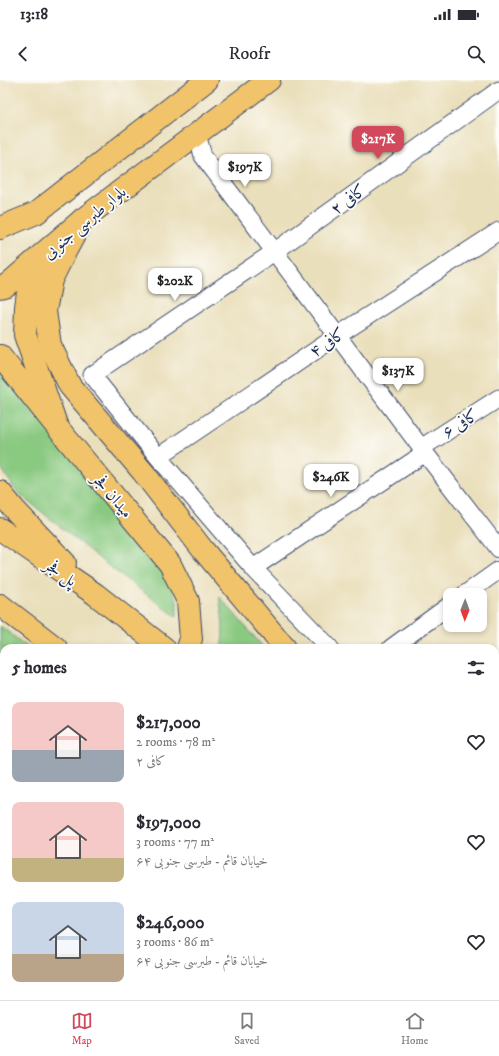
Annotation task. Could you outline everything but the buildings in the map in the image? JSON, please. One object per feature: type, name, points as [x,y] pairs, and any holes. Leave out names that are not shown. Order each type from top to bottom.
[{"type":"main road","name":"بلوار طبرسی جنوبی","points":[[0,228],[36,213],[207,80]]},
{"type":"main road","name":"بلوار طبرسی جنوبی","points":[[57,427],[25,335],[26,307],[30,276],[40,256],[83,219],[269,80]]},
{"type":"main road","points":[[83,219],[51,280],[45,311],[50,345],[70,386],[143,472],[203,550],[282,644]]},
{"type":"main road","points":[[0,287],[6,285],[40,256]]},
{"type":"main road","name":"میدان فجر","points":[[0,356],[170,564],[188,601],[191,639],[189,644]]},
{"type":"main road","points":[[0,492],[14,509],[95,594]]},
{"type":"main road","name":"پل فجر","points":[[0,529],[95,594],[159,644]]},
{"type":"main road","points":[[0,605],[51,644]]},
{"type":"street","name":"کافی ۲","points":[[158,457],[92,375],[274,252],[499,90]]},
{"type":"street","points":[[197,134],[203,156],[337,336],[499,549]]},
{"type":"street","name":"کافی ۴","points":[[158,457],[337,336],[499,231]]},
{"type":"street","name":"کافی ۶","points":[[253,568],[499,398]]},
{"type":"street","points":[[158,457],[253,568],[326,644]]},
{"type":"street","points":[[474,588],[499,570]]},
{"type":"street","points":[[396,644],[443,610]]},
{"type":"green space","points":[[0,369],[150,554],[170,585],[177,601],[177,617],[106,564],[16,491],[0,466]]},
{"type":"green space","points":[[219,596],[261,644],[222,644],[222,615]]},
{"type":"green space","points":[[0,626],[24,644],[0,644]]}]
